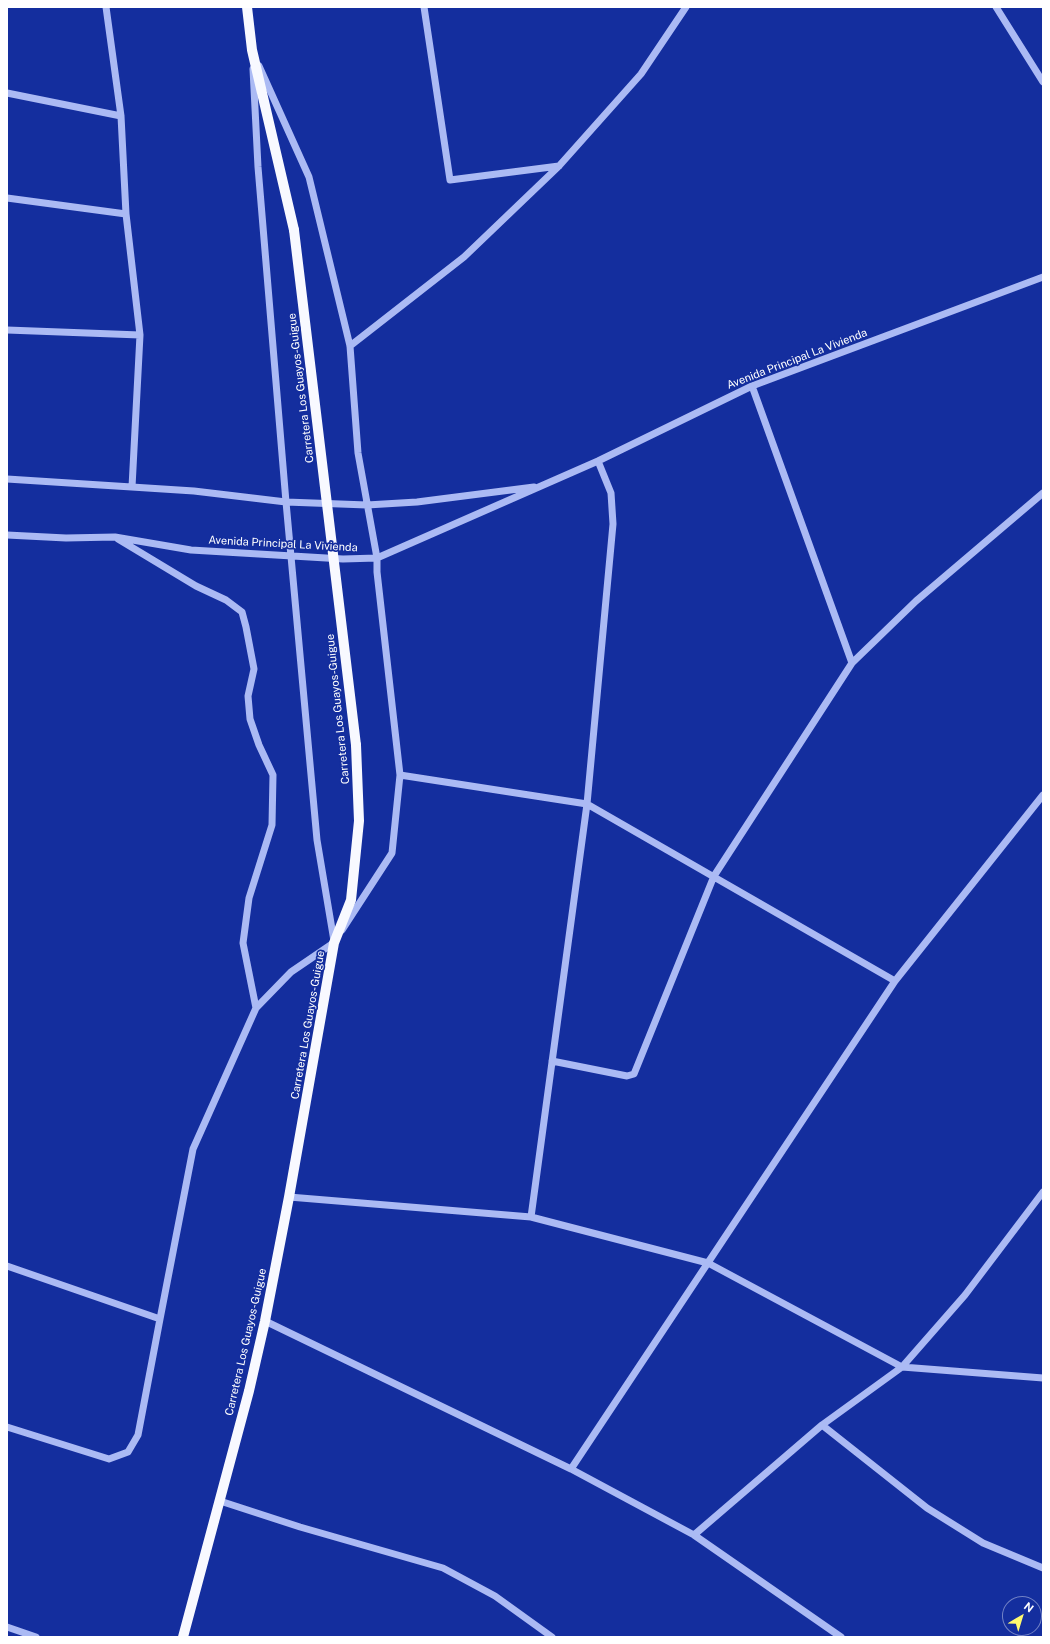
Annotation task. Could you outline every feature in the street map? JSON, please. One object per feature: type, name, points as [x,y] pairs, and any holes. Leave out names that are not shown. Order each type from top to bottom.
[{"type":"main road","name":"Carretera Los Guayos-Guigue","points":[[183,1637],[249,1391],[265,1321],[289,1197],[334,943],[352,900],[359,821],[356,745],[294,230],[252,50],[247,7]]},
{"type":"street","points":[[106,7],[121,116],[126,214],[140,335],[132,487]]},
{"type":"street","points":[[424,7],[450,180],[559,166]]},
{"type":"street","points":[[350,346],[464,257],[559,166],[641,74],[686,7]]},
{"type":"street","points":[[996,7],[1043,82]]},
{"type":"street","points":[[7,1427],[109,1459],[128,1452],[138,1435],[193,1149],[256,1008],[291,972],[334,943],[392,853],[400,775],[377,572],[377,558],[358,453],[350,346],[309,177],[252,50]]},
{"type":"street","points":[[252,50],[258,167],[286,502],[317,840],[334,943]]},
{"type":"street","points":[[7,93],[121,116]]},
{"type":"street","points":[[7,198],[126,214]]},
{"type":"street","name":"Avenida Principal La Vivienda","points":[[7,535],[66,538],[114,537],[191,550],[343,560],[377,558],[598,461],[752,386],[1043,276]]},
{"type":"street","points":[[7,330],[140,335]]},
{"type":"street","points":[[752,386],[852,664]]},
{"type":"street","points":[[531,1217],[587,804],[613,524],[611,493],[598,461]]},
{"type":"street","name":"Avenida Principal La Vivienda","points":[[7,479],[194,491],[286,502],[367,505],[417,502],[544,485]]},
{"type":"street","points":[[552,1061],[627,1076],[634,1074],[714,876],[852,664],[916,601],[1043,493]]},
{"type":"street","points":[[114,537],[196,586],[226,600],[242,612],[254,669],[248,696],[250,719],[259,745],[273,775],[272,824],[249,898],[243,943],[256,1008]]},
{"type":"street","points":[[400,775],[587,804],[896,981]]},
{"type":"street","points":[[571,1469],[896,981],[1043,795]]},
{"type":"street","points":[[694,1535],[822,1424],[902,1367],[965,1295],[1043,1192]]},
{"type":"street","points":[[289,1197],[531,1217],[708,1263],[902,1367],[1043,1378]]},
{"type":"street","points":[[7,1266],[160,1319]]},
{"type":"street","points":[[265,1321],[571,1469],[694,1535],[841,1637]]},
{"type":"street","points":[[822,1424],[927,1508],[983,1543],[1043,1568]]},
{"type":"street","points":[[220,1501],[300,1527],[443,1568],[495,1596],[552,1637]]},
{"type":"street","points":[[7,1627],[36,1637]]}]
